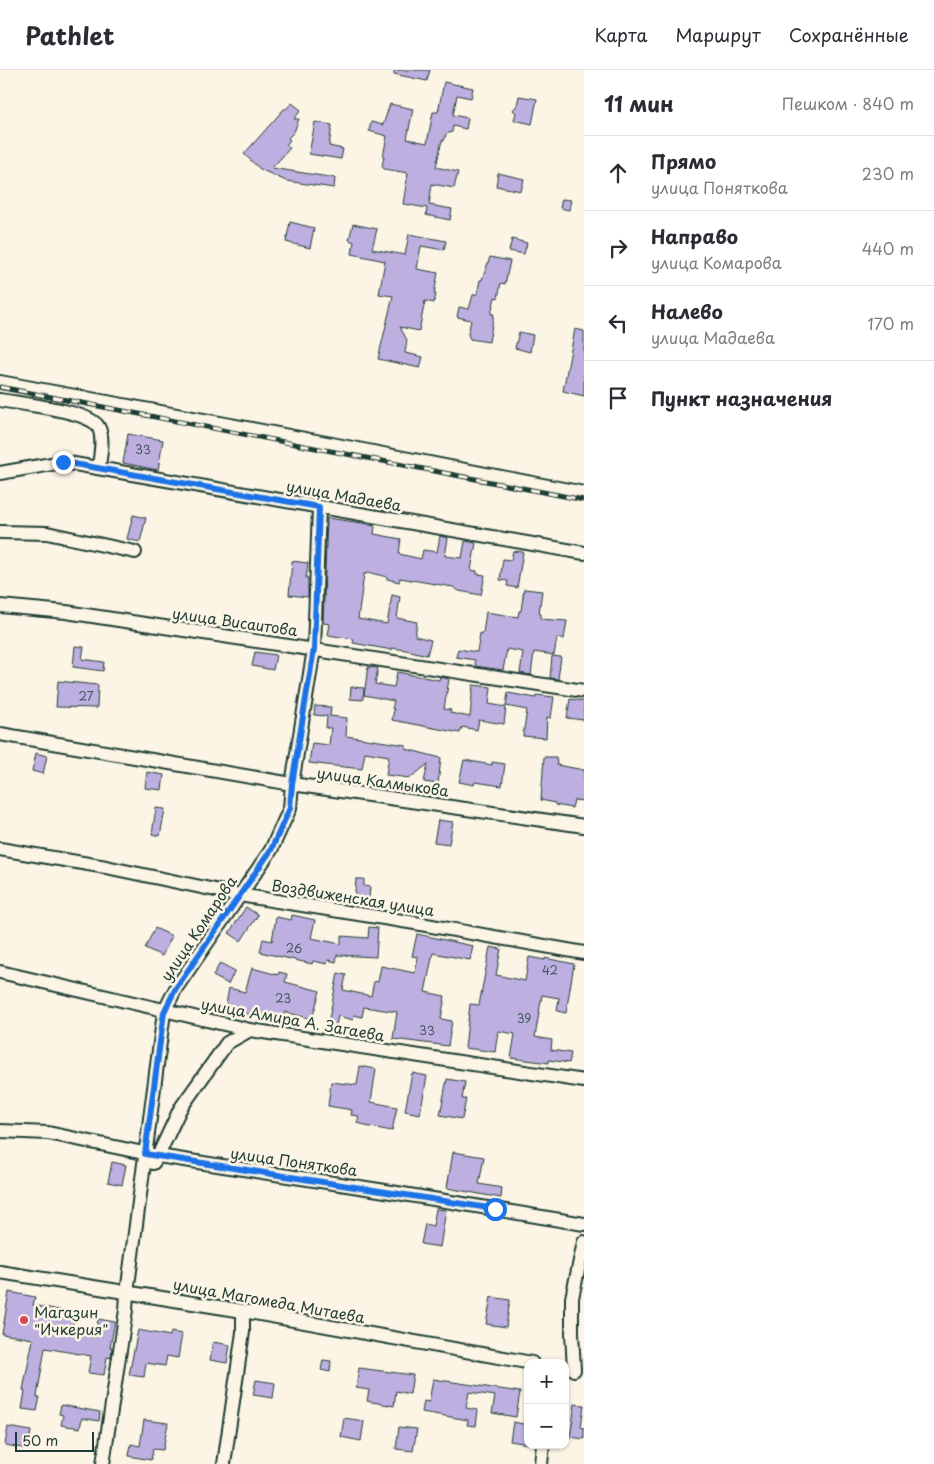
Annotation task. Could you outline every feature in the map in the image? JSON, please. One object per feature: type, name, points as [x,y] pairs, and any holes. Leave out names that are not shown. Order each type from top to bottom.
[{"type":"street","points":[[0,382],[332,444],[584,494]]},
{"type":"street","points":[[0,400],[66,412],[87,418],[98,426],[101,438],[99,467]]},
{"type":"street","name":"улица Мадаева","points":[[0,473],[63,462],[584,553]]},
{"type":"street","name":"улица Комарова","points":[[104,1464],[126,1310],[164,1012],[176,988],[271,850],[290,808],[292,784],[314,649],[319,507]]},
{"type":"street","points":[[0,532],[48,533],[136,552]]},
{"type":"street","name":"улица Висаитова","points":[[0,606],[66,612],[584,691]]},
{"type":"street","name":"улица Калмыкова","points":[[0,734],[292,784],[584,826]]},
{"type":"street","name":"Воздвиженская улица","points":[[0,849],[106,867],[238,896],[415,923],[584,953]]},
{"type":"street","name":"улица Амира А. Загаева","points":[[0,972],[164,1012],[250,1030],[584,1081]]},
{"type":"street","points":[[142,1177],[158,1156],[180,1109],[227,1043],[250,1030]]},
{"type":"street","name":"улица Поняткова","points":[[0,1131],[48,1133],[145,1154],[584,1224]]},
{"type":"street","points":[[574,1370],[572,1298],[584,1242]]},
{"type":"street","name":"улица Магомеда Митаева","points":[[0,1272],[243,1311],[524,1362]]},
{"type":"street","points":[[224,1464],[243,1332],[243,1311]]},
{"type":"street","points":[[540,1464],[542,1449]]},
{"type":"building","points":[[394,70],[430,70],[427,81],[394,74]]},
{"type":"building","points":[[444,82],[473,88],[471,98],[457,95],[453,115],[468,118],[466,129],[453,126],[452,132],[446,134],[444,141],[442,140],[436,167],[458,172],[454,188],[432,184],[429,205],[452,209],[450,220],[426,215],[427,208],[403,204],[408,173],[384,169],[382,166],[387,136],[369,131],[371,122],[383,125],[390,104],[413,109],[407,139],[427,143],[433,112],[438,112]]},
{"type":"building","points":[[519,96],[537,99],[532,124],[514,120],[516,113],[513,110],[517,105]]},
{"type":"building","points":[[292,103],[301,110],[294,119],[299,119],[294,132],[288,138],[290,140],[286,145],[290,148],[272,168],[335,178],[334,188],[286,181],[260,169],[244,154],[284,109]]},
{"type":"building","points":[[315,122],[332,125],[329,146],[343,149],[341,159],[309,154]]},
{"type":"building","points":[[498,173],[524,179],[521,191],[496,186]]},
{"type":"building","points":[[562,199],[571,200],[569,210],[560,208]]},
{"type":"building","points":[[290,222],[314,228],[310,248],[286,242]]},
{"type":"building","points":[[353,224],[377,229],[372,249],[405,255],[409,234],[446,241],[444,250],[421,246],[417,269],[438,273],[434,303],[425,301],[419,331],[400,327],[407,340],[405,353],[423,357],[420,368],[378,359],[393,296],[379,294],[385,261],[352,254],[354,242],[349,240]]},
{"type":"building","points":[[512,239],[527,243],[524,254],[509,251]]},
{"type":"building","points":[[490,257],[510,261],[505,284],[501,283],[498,298],[495,297],[491,314],[494,314],[489,342],[470,339],[468,334],[471,320],[457,317],[459,307],[469,309],[473,295],[477,294],[480,280],[482,280]]},
{"type":"building","points":[[575,329],[584,331],[584,396],[563,391]]},
{"type":"building","points":[[519,332],[533,335],[530,352],[515,348]]},
{"type":"building","points":[[128,434],[163,440],[158,470],[123,463]]},
{"type":"building","points":[[133,515],[146,518],[140,542],[127,539]]},
{"type":"building","points":[[327,518],[375,526],[374,534],[401,539],[399,554],[421,559],[423,550],[437,552],[440,536],[448,538],[445,556],[462,558],[465,541],[476,543],[471,570],[477,571],[477,574],[485,575],[481,595],[459,591],[453,587],[400,578],[399,582],[367,572],[367,574],[364,574],[358,619],[387,624],[392,595],[400,597],[397,618],[417,622],[415,636],[431,640],[427,655],[406,650],[392,648],[392,650],[353,643],[354,639],[328,635],[330,624],[323,623]]},
{"type":"building","points":[[513,551],[523,552],[517,588],[507,586],[508,581],[500,580],[503,559],[511,560]]},
{"type":"building","points":[[292,561],[308,563],[306,578],[308,578],[308,597],[289,595]]},
{"type":"building","points":[[524,589],[542,591],[539,613],[541,614],[541,619],[567,621],[564,639],[557,638],[554,655],[534,652],[531,675],[520,673],[523,652],[507,649],[503,670],[475,666],[475,660],[456,657],[458,649],[477,652],[480,633],[483,633],[486,612],[518,617],[519,611],[521,611]]},
{"type":"building","points":[[75,646],[84,647],[82,659],[104,662],[103,671],[73,667]]},
{"type":"building","points":[[255,652],[276,655],[273,670],[252,666]]},
{"type":"building","points":[[552,656],[561,657],[558,679],[550,678]]},
{"type":"building","points":[[368,667],[378,668],[375,684],[394,687],[397,672],[439,680],[440,677],[449,679],[444,709],[451,710],[450,713],[470,717],[473,685],[491,687],[489,704],[506,707],[504,724],[479,720],[477,730],[462,727],[460,733],[392,720],[394,701],[364,695]]},
{"type":"building","points":[[58,681],[98,685],[97,708],[56,707]]},
{"type":"building","points":[[351,687],[364,688],[363,700],[350,699]]},
{"type":"building","points":[[508,693],[536,698],[536,695],[554,697],[551,718],[547,717],[546,738],[523,736],[527,710],[506,706]]},
{"type":"building","points":[[570,699],[584,701],[584,720],[567,718]]},
{"type":"building","points":[[315,706],[331,707],[330,716],[347,718],[346,736],[406,745],[406,749],[441,758],[438,784],[424,782],[428,764],[410,778],[386,775],[389,756],[365,752],[362,769],[309,763],[312,743],[329,745],[331,728],[326,728],[327,716],[314,715]]},
{"type":"building","points":[[36,753],[47,756],[43,774],[32,771]]},
{"type":"building","points":[[544,757],[556,757],[557,765],[584,770],[584,801],[574,800],[572,808],[541,800]]},
{"type":"building","points":[[464,760],[492,765],[492,762],[505,764],[502,786],[475,782],[474,785],[459,782]]},
{"type":"building","points":[[147,772],[164,775],[162,790],[145,788]]},
{"type":"building","points":[[156,808],[165,809],[160,836],[152,834]]},
{"type":"building","points":[[438,820],[453,822],[449,844],[434,842]]},
{"type":"building","points":[[356,879],[364,879],[364,886],[370,887],[368,907],[354,905]]},
{"type":"building","points":[[246,907],[258,915],[241,941],[229,933]]},
{"type":"building","points":[[292,915],[315,920],[311,938],[341,944],[341,936],[368,938],[369,927],[378,928],[376,957],[337,955],[336,962],[328,960],[327,964],[313,961],[312,964],[260,952],[263,939],[272,941],[276,917],[291,920]]},
{"type":"building","points":[[155,928],[172,936],[162,956],[145,948]]},
{"type":"building","points":[[417,934],[473,946],[470,960],[433,953],[425,992],[445,996],[441,1019],[452,1021],[448,1046],[393,1039],[397,1012],[364,1007],[362,1017],[354,1015],[353,1020],[338,1016],[335,1030],[327,1029],[338,973],[346,975],[343,990],[371,996],[374,981],[378,982],[381,966],[415,973],[418,957],[412,956]]},
{"type":"building","points":[[490,947],[501,949],[496,975],[525,981],[529,957],[574,964],[566,1013],[557,1011],[559,998],[542,995],[535,1037],[552,1040],[551,1050],[571,1053],[569,1063],[549,1060],[549,1063],[511,1058],[515,1034],[498,1031],[495,1052],[465,1048],[470,1004],[479,1005]]},
{"type":"building","points":[[220,963],[235,971],[228,984],[213,976]]},
{"type":"building","points":[[252,968],[278,975],[279,972],[287,974],[285,982],[320,991],[312,1019],[285,1012],[283,1021],[225,1010],[229,988],[245,992]]},
{"type":"building","points":[[360,1066],[376,1069],[371,1102],[397,1107],[392,1131],[357,1123],[359,1116],[351,1115],[352,1110],[328,1106],[331,1082],[357,1085]]},
{"type":"building","points":[[412,1073],[427,1076],[420,1114],[405,1111]]},
{"type":"building","points":[[447,1079],[465,1082],[462,1099],[466,1099],[462,1119],[440,1115]]},
{"type":"building","points":[[453,1152],[484,1157],[479,1184],[502,1188],[501,1198],[447,1188]]},
{"type":"building","points":[[112,1162],[126,1165],[122,1185],[108,1182]]},
{"type":"building","points":[[436,1209],[446,1210],[440,1247],[421,1244],[425,1224],[433,1226]]},
{"type":"building","points":[[9,1292],[35,1297],[33,1305],[75,1313],[71,1333],[95,1337],[98,1319],[115,1322],[110,1347],[112,1347],[111,1358],[107,1357],[104,1375],[88,1373],[91,1356],[45,1348],[37,1397],[40,1397],[37,1411],[22,1409],[25,1391],[23,1390],[33,1339],[2,1334]]},
{"type":"building","points":[[491,1297],[510,1300],[506,1327],[486,1324]]},
{"type":"building","points":[[138,1330],[170,1336],[171,1332],[182,1334],[178,1358],[167,1356],[165,1366],[146,1363],[144,1377],[129,1375]]},
{"type":"building","points":[[213,1342],[230,1345],[227,1363],[210,1360]]},
{"type":"building","points":[[323,1360],[331,1361],[330,1372],[321,1370]]},
{"type":"building","points":[[359,1368],[413,1375],[410,1394],[396,1391],[394,1406],[367,1401],[369,1390],[356,1388]]},
{"type":"building","points":[[433,1379],[520,1392],[516,1417],[492,1413],[495,1396],[469,1392],[466,1408],[478,1410],[476,1426],[467,1425],[468,1420],[422,1412],[424,1401],[429,1402]]},
{"type":"building","points":[[256,1380],[275,1383],[273,1398],[253,1395]]},
{"type":"building","points":[[575,1404],[584,1405],[581,1427],[584,1428],[584,1439],[570,1437]]},
{"type":"building","points":[[61,1405],[100,1412],[99,1421],[82,1418],[80,1428],[61,1425],[63,1415],[59,1414]]},
{"type":"building","points":[[344,1418],[364,1421],[361,1441],[341,1437]]},
{"type":"building","points":[[144,1420],[168,1423],[163,1450],[153,1449],[151,1460],[129,1456],[131,1444],[140,1446]]},
{"type":"building","points":[[513,1422],[524,1424],[524,1443],[510,1441]]},
{"type":"building","points":[[8,1427],[31,1431],[28,1449],[5,1445]]},
{"type":"building","points":[[399,1427],[417,1429],[413,1451],[396,1449]]},
{"type":"railway","points":[[0,387],[584,500]]},
{"type":"place","name":"Магазин \"Ичкерия\"","points":[[24,1320]]},
{"type":"route","points":[[63,462],[319,507],[314,649],[292,784],[290,808],[271,850],[176,988],[164,1012],[145,1154],[495,1209]]}]
